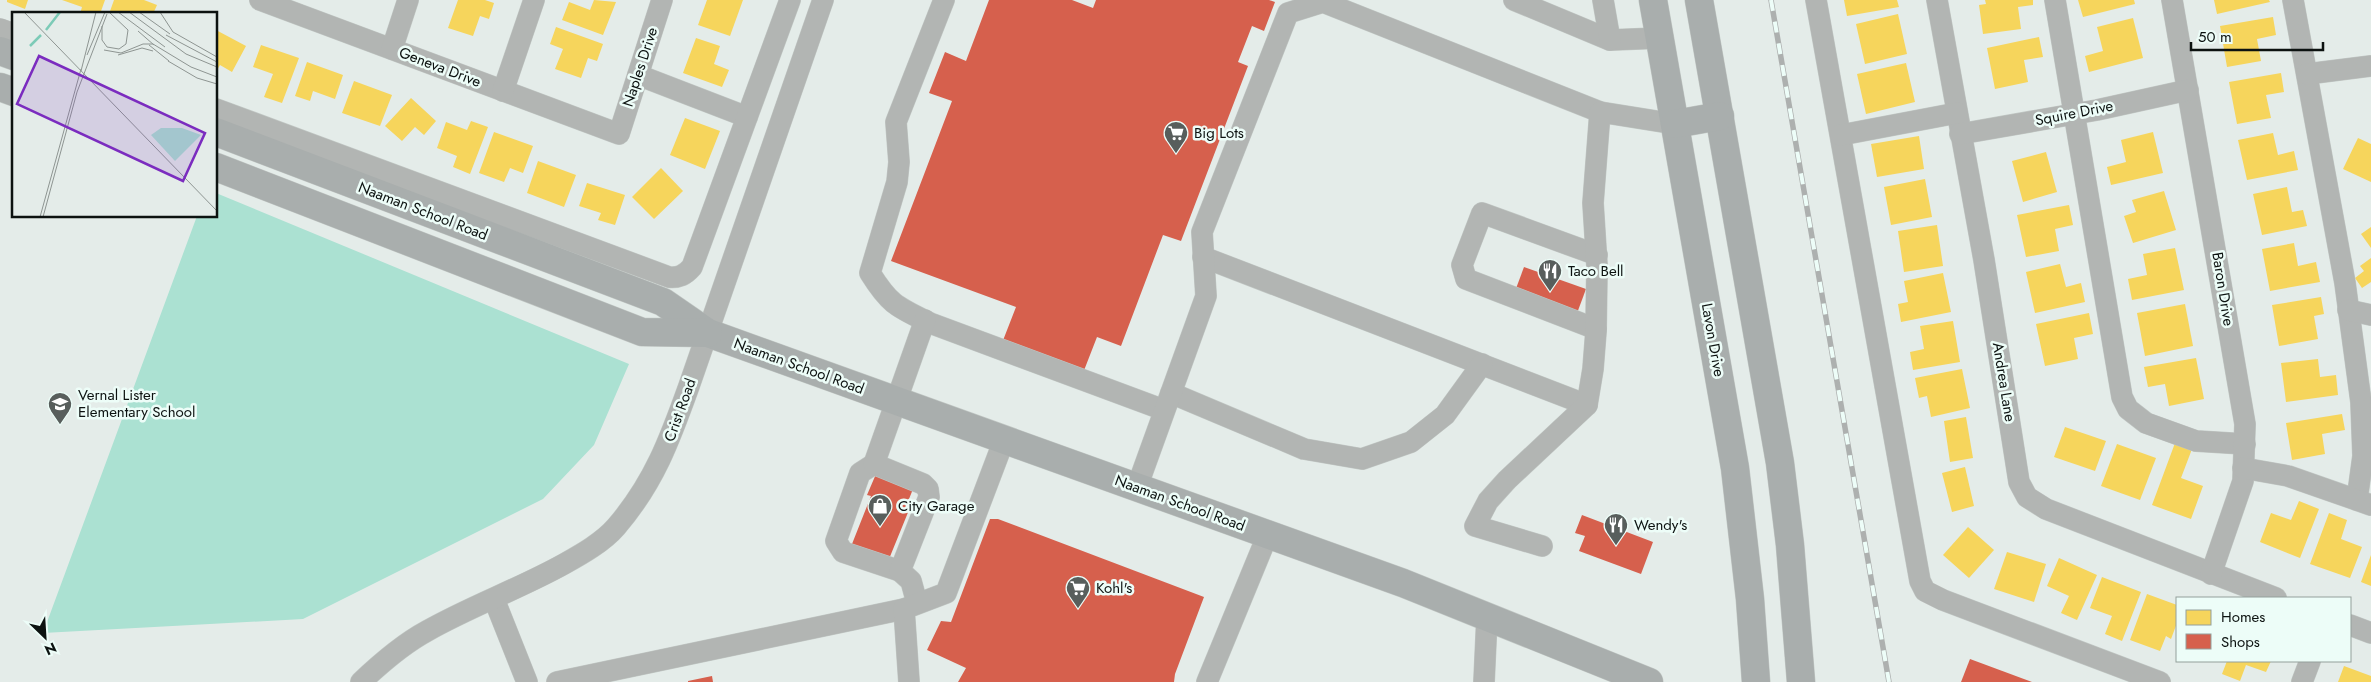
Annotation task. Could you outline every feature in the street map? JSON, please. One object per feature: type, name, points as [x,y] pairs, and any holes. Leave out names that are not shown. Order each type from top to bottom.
[{"type":"main road","name":"Lavon Drive","points":[[1653,0],[1735,468],[1750,599],[1756,682]]},
{"type":"main road","points":[[1699,0],[1780,463],[1792,565],[1801,682]]},
{"type":"main road","points":[[0,51],[12,55]]},
{"type":"main road","points":[[0,87],[12,91]]},
{"type":"main road","points":[[1675,124],[1720,116]]},
{"type":"main road","name":"Naaman School Road","points":[[218,133],[663,302],[708,333],[1403,583],[1649,682]]},
{"type":"main road","name":"Naaman School Road","points":[[218,168],[642,332],[708,333]]},
{"type":"street","name":"Geneva Drive","points":[[260,0],[283,4],[392,49],[619,134]]},
{"type":"street","points":[[392,49],[408,0]]},
{"type":"street","points":[[503,91],[534,0]]},
{"type":"street","name":"Naples Drive","points":[[619,134],[662,0]]},
{"type":"street","points":[[218,111],[660,274],[676,278],[688,272],[692,267],[790,0]]},
{"type":"street","name":"Crist Road","points":[[361,682],[382,662],[427,631],[532,582],[582,554],[615,528],[646,489],[667,447],[823,0]]},
{"type":"street","points":[[944,0],[896,122],[899,162],[897,182],[870,273],[884,296],[901,309],[925,320],[1304,450],[1362,458],[1411,442],[1445,415],[1482,364]]},
{"type":"street","points":[[1514,0],[1610,40],[1660,38]]},
{"type":"street","points":[[1603,0],[1610,40]]},
{"type":"street","points":[[1816,0],[1915,560],[1920,581],[1925,591],[2160,682]]},
{"type":"street","name":"Andrea Lane","points":[[1937,0],[1984,260],[2019,482],[2027,498],[2046,509],[2273,597]]},
{"type":"street","points":[[2055,0],[2122,397],[2128,409],[2146,423],[2196,441],[2244,444]]},
{"type":"street","name":"Baron Drive","points":[[2172,0],[2244,415],[2243,481],[2211,574]]},
{"type":"street","points":[[2243,468],[2288,476],[2364,503],[2361,402],[2348,310],[2293,0]]},
{"type":"street","points":[[1136,487],[1206,296],[1202,232],[1288,13],[1323,2],[1600,112],[1675,124]]},
{"type":"street","points":[[0,29],[12,33]]},
{"type":"street","points":[[2307,74],[2371,66]]},
{"type":"street","points":[[638,75],[747,117]]},
{"type":"street","name":"Squire Drive","points":[[1960,134],[2074,114],[2188,90]]},
{"type":"street","points":[[1542,546],[1474,526],[1488,501],[1507,480],[1587,405],[1594,369],[1596,329],[1597,255],[1593,203],[1600,112]]},
{"type":"street","points":[[1841,135],[1957,113]]},
{"type":"street","points":[[1596,329],[1466,279],[1462,265],[1482,213],[1597,255]]},
{"type":"street","points":[[1203,257],[1587,405]]},
{"type":"street","points":[[2348,310],[2371,315]]},
{"type":"street","points":[[909,682],[911,581],[900,571],[843,552],[836,541],[860,473],[874,464],[925,320]]},
{"type":"street","points":[[557,682],[910,606],[946,593],[1004,440]]},
{"type":"street","points":[[874,464],[923,484],[928,489],[929,497],[900,571]]},
{"type":"street","points":[[1207,682],[1268,534]]},
{"type":"street","points":[[494,599],[527,682]]},
{"type":"street","points":[[1484,682],[1487,617]]},
{"type":"street","points":[[2351,625],[2371,633]]},
{"type":"street","points":[[2302,682],[2310,662]]},
{"type":"green space","points":[[218,194],[629,364],[594,445],[543,499],[303,619],[43,633],[196,218],[218,218]]},
{"type":"building: Homes","points":[[7,0],[28,0],[25,9],[7,2]]},
{"type":"building: Homes","points":[[62,0],[105,0],[101,12],[81,12],[82,7]]},
{"type":"building: Homes","points":[[114,0],[144,0],[157,5],[154,12],[110,12]]},
{"type":"building: Homes","points":[[458,0],[485,0],[494,3],[489,19],[480,16],[473,36],[448,28]]},
{"type":"building: Homes","points":[[594,0],[616,2],[603,35],[562,20],[569,2],[590,10]]},
{"type":"building: Homes","points":[[707,0],[743,0],[730,36],[698,25]]},
{"type":"building: Homes","points":[[1844,0],[1897,0],[1899,7],[1847,16]]},
{"type":"building: Homes","points":[[1985,0],[2033,0],[2033,5],[2018,7],[2021,29],[1983,34],[1979,5],[1986,4]]},
{"type":"building: Homes","points":[[2078,0],[2134,0],[2135,4],[2083,17]]},
{"type":"building: Homes","points":[[2214,0],[2269,0],[2270,2],[2217,14]]},
{"type":"building: Homes","points":[[1898,14],[1907,54],[1865,64],[1856,24]]},
{"type":"building: Homes","points":[[2273,17],[2276,35],[2257,39],[2261,61],[2227,67],[2220,26]]},
{"type":"building: Homes","points":[[2133,18],[2143,58],[2089,72],[2085,56],[2103,51],[2097,27]]},
{"type":"building: Homes","points":[[556,27],[603,44],[597,61],[588,58],[581,78],[555,69],[563,49],[550,44]]},
{"type":"building: Homes","points":[[218,31],[246,46],[232,72],[220,65],[218,68]]},
{"type":"building: Homes","points":[[2039,37],[2043,57],[2024,60],[2028,82],[1995,89],[1987,48]]},
{"type":"building: Homes","points":[[696,38],[720,46],[714,64],[729,70],[722,87],[683,73]]},
{"type":"building: Homes","points":[[261,45],[299,58],[282,103],[264,97],[273,74],[253,67]]},
{"type":"building: Homes","points":[[307,62],[343,75],[335,99],[313,91],[310,101],[295,96]]},
{"type":"building: Homes","points":[[1906,63],[1915,102],[1866,114],[1857,74]]},
{"type":"building: Homes","points":[[2281,73],[2284,92],[2266,95],[2271,118],[2237,124],[2229,82]]},
{"type":"building: Homes","points":[[354,81],[392,95],[380,126],[342,113]]},
{"type":"building: Homes","points":[[411,98],[436,121],[424,135],[415,127],[402,141],[385,126]]},
{"type":"building: Homes","points":[[685,118],[720,131],[705,169],[670,155]]},
{"type":"building: Homes","points":[[471,121],[488,127],[470,174],[453,167],[457,156],[437,148],[446,122],[467,130]]},
{"type":"building: Homes","points":[[494,132],[533,146],[523,173],[510,168],[504,182],[479,173]]},
{"type":"building: Homes","points":[[2153,132],[2163,173],[2111,185],[2107,167],[2126,162],[2121,140]]},
{"type":"building: Homes","points":[[2273,133],[2278,155],[2294,151],[2298,170],[2247,180],[2238,140]]},
{"type":"building: Homes","points":[[1919,136],[1924,169],[1877,177],[1871,144]]},
{"type":"building: Homes","points":[[2358,138],[2371,144],[2371,182],[2343,169]]},
{"type":"building: Homes","points":[[2046,152],[2057,192],[2023,202],[2012,161]]},
{"type":"building: Homes","points":[[538,161],[576,175],[564,207],[527,193]]},
{"type":"building: Homes","points":[[661,168],[683,191],[654,219],[632,197]]},
{"type":"building: Homes","points":[[1925,179],[1932,217],[1891,225],[1884,187]]},
{"type":"building: Homes","points":[[587,183],[625,195],[615,225],[598,220],[601,213],[579,206]]},
{"type":"building: Homes","points":[[2287,187],[2292,212],[2303,210],[2307,226],[2262,235],[2253,194]]},
{"type":"building: Homes","points":[[2164,191],[2176,230],[2133,243],[2124,216],[2136,212],[2132,200]]},
{"type":"building: Homes","points":[[2069,205],[2073,225],[2055,229],[2059,251],[2026,257],[2017,215]]},
{"type":"building: Homes","points":[[1937,225],[1943,266],[1904,272],[1898,231]]},
{"type":"building: Homes","points":[[2371,227],[2371,248],[2361,234]]},
{"type":"building: Homes","points":[[2294,243],[2298,266],[2316,262],[2320,282],[2270,291],[2262,249]]},
{"type":"building: Homes","points":[[2175,248],[2184,290],[2132,300],[2128,279],[2147,275],[2143,254]]},
{"type":"building: Homes","points":[[2371,258],[2371,282],[2362,288],[2355,278],[2364,271],[2360,266]]},
{"type":"building: Homes","points":[[2060,264],[2066,287],[2081,283],[2085,302],[2035,313],[2026,272]]},
{"type":"building: Homes","points":[[1943,273],[1951,312],[1901,322],[1898,304],[1908,302],[1904,281]]},
{"type":"building: Homes","points":[[2321,297],[2324,314],[2314,316],[2318,339],[2279,346],[2272,305]]},
{"type":"building: Homes","points":[[2185,304],[2193,346],[2145,356],[2137,313]]},
{"type":"building: Homes","points":[[2089,313],[2093,334],[2074,338],[2078,359],[2045,366],[2036,324]]},
{"type":"building: Homes","points":[[1953,321],[1960,362],[1913,370],[1910,352],[1924,349],[1920,326]]},
{"type":"building: Homes","points":[[2196,358],[2204,399],[2169,406],[2165,384],[2148,387],[2144,367]]},
{"type":"building: Homes","points":[[2318,359],[2320,377],[2336,375],[2338,395],[2286,402],[2281,363]]},
{"type":"building: Homes","points":[[1962,369],[1970,408],[1931,417],[1927,396],[1919,398],[1915,378]]},
{"type":"building: Homes","points":[[2342,414],[2345,430],[2322,434],[2325,454],[2292,460],[2286,423]]},
{"type":"building: Homes","points":[[1966,417],[1973,458],[1950,462],[1944,421]]},
{"type":"building: Homes","points":[[2065,427],[2106,441],[2095,471],[2054,457]]},
{"type":"building: Homes","points":[[2175,443],[2192,449],[2181,478],[2203,486],[2191,519],[2152,505]]},
{"type":"building: Homes","points":[[2117,444],[2156,458],[2140,500],[2101,486]]},
{"type":"building: Homes","points":[[1965,467],[1974,506],[1952,512],[1942,473]]},
{"type":"building: Homes","points":[[2299,501],[2319,509],[2300,558],[2260,542],[2271,513],[2291,520]]},
{"type":"building: Homes","points":[[2329,513],[2347,520],[2341,539],[2362,547],[2350,578],[2310,564]]},
{"type":"building: Homes","points":[[1968,527],[1994,550],[1969,578],[1943,555]]},
{"type":"building: Homes","points":[[2007,552],[2046,564],[2034,602],[1994,589]]},
{"type":"building: Homes","points":[[2371,555],[2371,586],[2361,582]]},
{"type":"building: Homes","points":[[2059,558],[2097,575],[2077,620],[2061,613],[2069,596],[2047,586]]},
{"type":"building: Homes","points":[[2102,577],[2141,592],[2122,641],[2105,634],[2112,616],[2090,608]]},
{"type":"building: Homes","points":[[2147,594],[2176,605],[2176,626],[2171,639],[2166,636],[2160,651],[2130,640]]},
{"type":"building: Homes","points":[[2227,662],[2271,662],[2266,672],[2246,665],[2240,681],[2222,674]]},
{"type":"building: Homes","points":[[2344,666],[2371,676],[2371,682],[2338,682]]},
{"type":"building: Shops","points":[[989,0],[1072,0],[1093,8],[1096,0],[1269,0],[1275,2],[1264,31],[1252,26],[1238,62],[1248,66],[1181,241],[1163,235],[1121,346],[1097,337],[1083,373],[1002,343],[1016,307],[891,261],[952,101],[929,93],[945,52],[966,61]]},
{"type":"building: Shops","name":"Taco Bell","points":[[1524,267],[1586,289],[1576,316],[1514,294]]},
{"type":"building: Shops","name":"City Garage","points":[[876,474],[913,489],[905,509],[909,510],[889,559],[852,544],[871,496],[867,495]]},
{"type":"building: Shops","name":"Wendy's","points":[[1582,515],[1653,542],[1641,574],[1579,551],[1585,536],[1575,533]]},
{"type":"building: Shops","name":"Kohl's","points":[[990,519],[998,519],[1204,597],[1175,674],[1174,682],[958,682],[966,668],[927,650],[941,621],[951,622]]},
{"type":"building: Shops","points":[[1970,659],[2032,682],[1961,682]]},
{"type":"building: Shops","points":[[712,676],[713,682],[688,682],[688,681]]},
{"type":"railway","points":[[1771,0],[1889,682]]},
{"type":"place","name":"Big Lots","points":[[1176,154]]},
{"type":"place","name":"Taco Bell","points":[[1550,292]]},
{"type":"place","name":"Vernal Lister Elementary School","points":[[60,425]]},
{"type":"place","name":"City Garage","points":[[880,527]]},
{"type":"place","name":"Wendy's","points":[[1616,546]]},
{"type":"place","name":"Kohl's","points":[[1078,609]]}]
